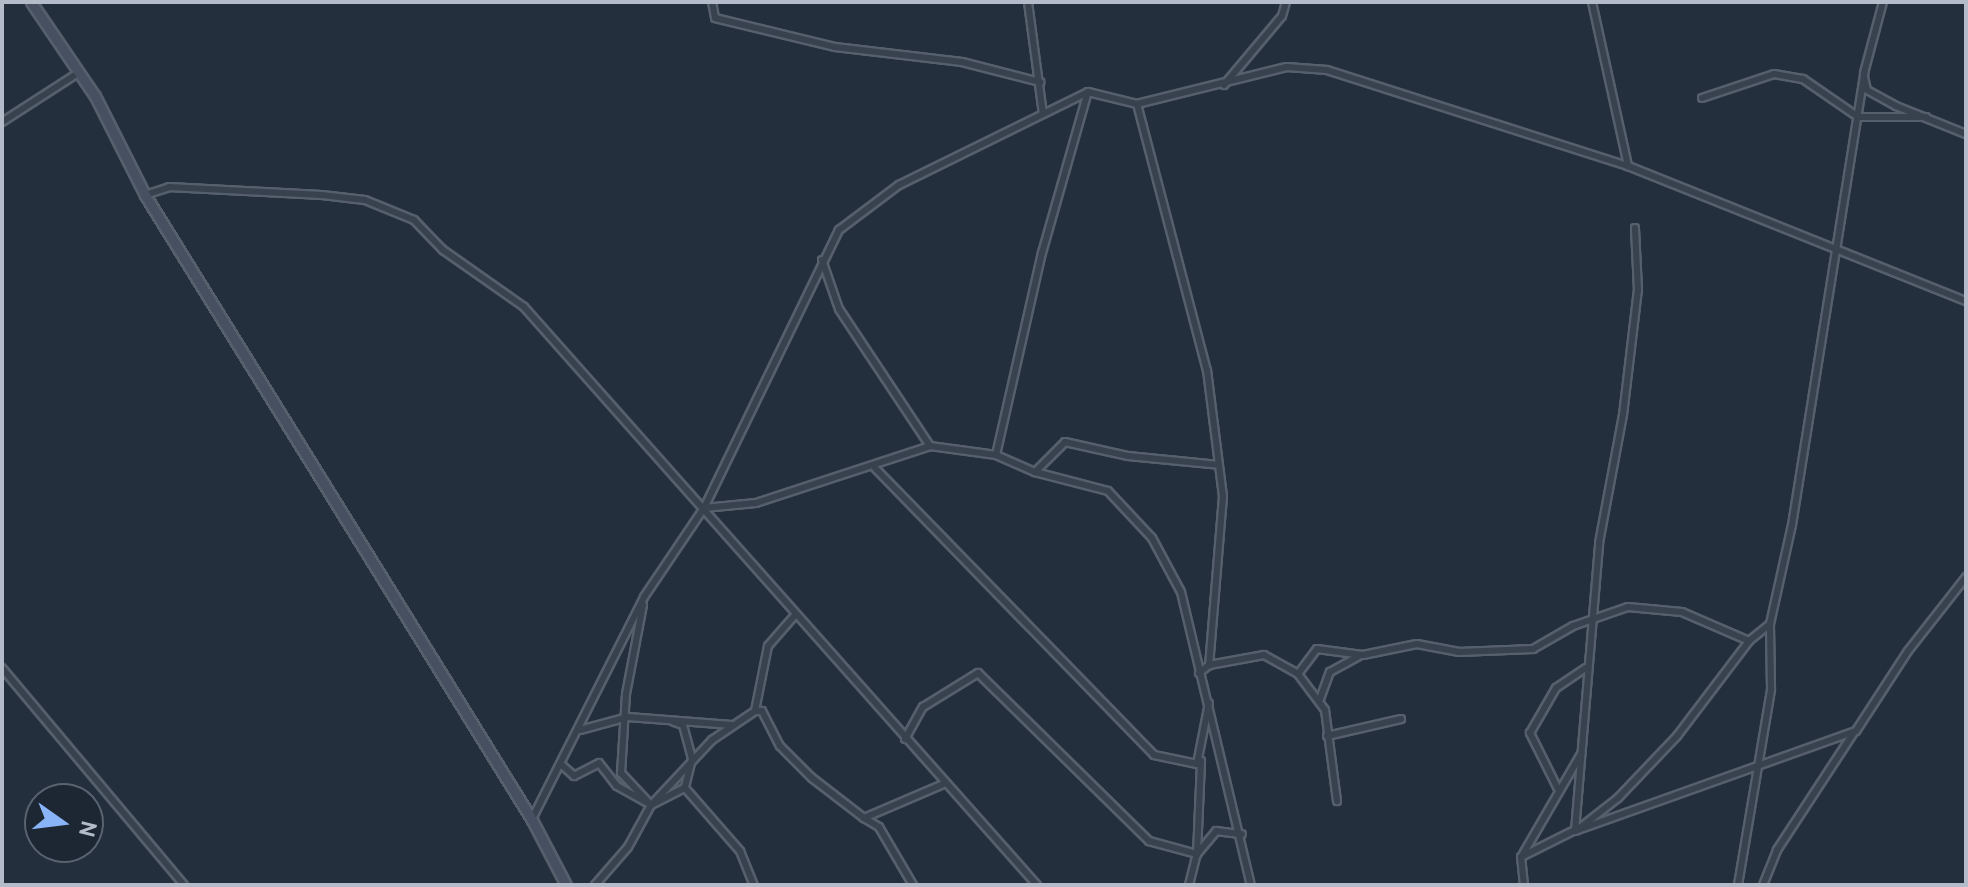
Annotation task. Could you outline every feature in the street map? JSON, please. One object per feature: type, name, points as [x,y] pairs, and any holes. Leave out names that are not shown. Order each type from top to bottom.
[{"type":"street","points":[[31,2],[78,73],[145,195],[532,820],[566,885]]},
{"type":"street","points":[[712,2],[715,18],[835,47],[962,62],[1040,82]]},
{"type":"street","points":[[1028,2],[1043,114]]},
{"type":"street","points":[[1223,86],[1282,16],[1286,2]]},
{"type":"street","points":[[1592,2],[1628,166]]},
{"type":"street","points":[[1738,885],[1771,689],[1770,624],[1792,525],[1833,249],[1864,73],[1883,2]]},
{"type":"street","points":[[532,820],[563,766],[644,597],[704,508],[839,230],[899,185],[1088,92],[1137,104],[1223,86],[1287,67],[1327,70],[1628,166],[1966,301]]},
{"type":"street","points":[[2,122],[78,73]]},
{"type":"street","points":[[1864,73],[1867,90],[1966,134]]},
{"type":"street","points":[[1702,98],[1774,74],[1803,79],[1858,117],[1926,117]]},
{"type":"street","points":[[996,455],[1042,253],[1088,92]]},
{"type":"street","points":[[1137,104],[1207,370],[1223,496],[1209,665]]},
{"type":"street","points":[[145,195],[169,187],[322,195],[365,200],[414,220],[443,250],[524,307],[1037,885]]},
{"type":"street","points":[[1575,831],[1590,621],[1634,330],[1635,228]]},
{"type":"street","points":[[822,260],[839,309],[930,446]]},
{"type":"street","points":[[1035,472],[1065,442],[1128,456],[1219,465]]},
{"type":"street","points":[[704,508],[756,503],[875,468],[930,446],[996,455],[1035,472],[1108,491],[1152,538],[1181,592],[1242,834],[1251,885]]},
{"type":"street","points":[[875,468],[1154,755],[1197,764],[1201,761],[1197,854],[1189,885]]},
{"type":"street","points":[[1763,885],[1777,850],[1908,651],[1966,577]]},
{"type":"street","points":[[644,597],[626,694],[628,717],[621,773],[651,805]]},
{"type":"street","points":[[1320,699],[1330,672],[1363,655],[1417,644],[1459,652],[1533,649],[1590,621],[1628,607],[1656,607],[1749,641]]},
{"type":"street","points":[[755,711],[768,646],[795,615]]},
{"type":"street","points":[[1575,831],[1618,798],[1677,736],[1749,641],[1770,624]]},
{"type":"street","points":[[1298,674],[1317,649],[1363,655]]},
{"type":"street","points":[[1199,673],[1209,665],[1264,655],[1298,674],[1320,699],[1337,801]]},
{"type":"street","points":[[2,668],[184,885]]},
{"type":"street","points":[[1558,789],[1530,733],[1556,688],[1586,668]]},
{"type":"street","points":[[905,739],[923,707],[978,673],[1135,833],[1197,854]]},
{"type":"street","points":[[1197,764],[1209,700]]},
{"type":"street","points":[[595,885],[628,847],[651,805],[692,759],[732,725],[755,711],[762,711],[780,746],[812,778],[879,827],[913,885]]},
{"type":"street","points":[[580,730],[628,717],[732,725]]},
{"type":"street","points":[[651,805],[685,788],[692,759],[683,725],[667,719]]},
{"type":"street","points":[[1327,736],[1401,719]]},
{"type":"street","points":[[1521,857],[1575,831],[1760,763],[1823,747],[1856,731]]},
{"type":"street","points":[[1524,885],[1521,857],[1581,754]]},
{"type":"street","points":[[563,766],[574,776],[599,763],[617,786],[651,805]]},
{"type":"street","points":[[864,818],[946,783]]},
{"type":"street","points":[[685,788],[740,851],[754,885]]},
{"type":"street","points":[[1197,854],[1216,831],[1242,834]]}]
